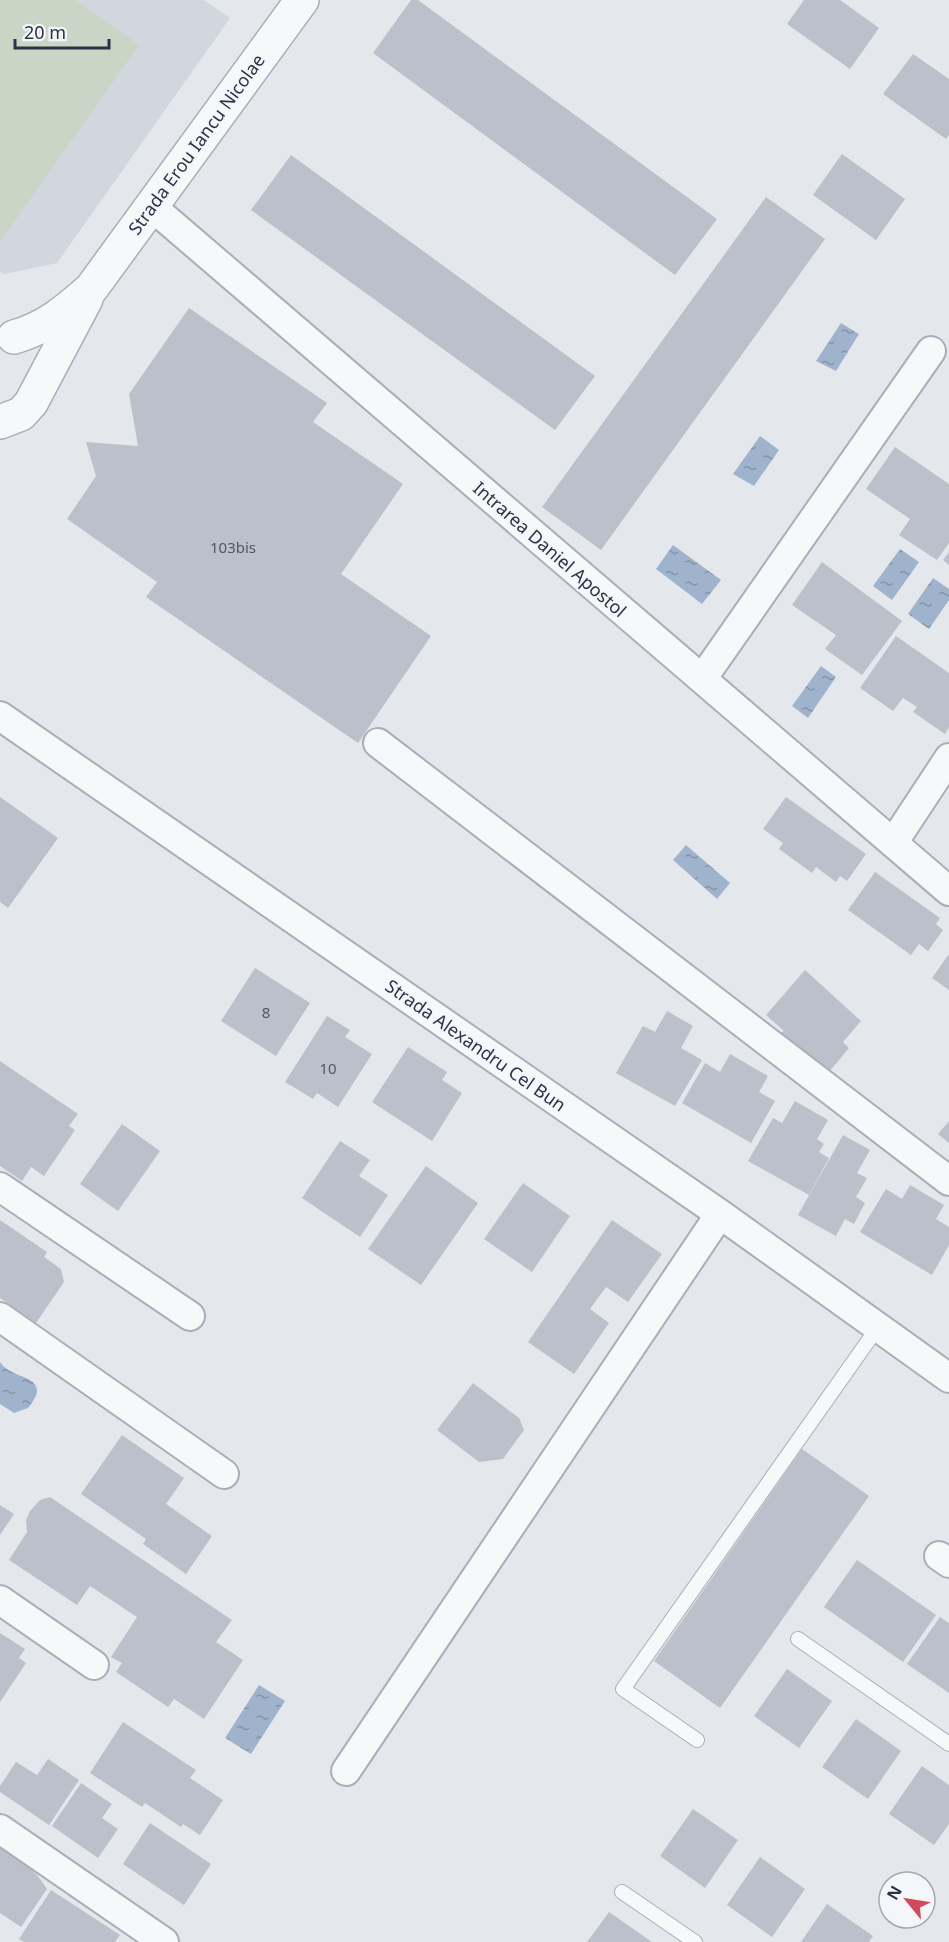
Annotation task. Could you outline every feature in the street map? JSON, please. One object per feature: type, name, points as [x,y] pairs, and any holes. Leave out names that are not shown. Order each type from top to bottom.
[{"type":"street","name":"Strada Erou Iancu Nicolae","points":[[3,425],[21,414],[31,403],[56,361],[91,289],[302,0]]},
{"type":"street","name":"Intrarea Daniel Apostol","points":[[151,206],[949,891]]},
{"type":"street","name":"Strada Erou Iancu Nicolae","points":[[7,335],[34,331],[58,318],[91,289]]},
{"type":"street","name":"Strada Erou Iancu Nicolae","points":[[7,335],[26,346],[35,359],[39,373],[38,389]]},
{"type":"street","points":[[702,679],[931,351]]},
{"type":"street","name":"Strada Alexandru Cel Bun","points":[[0,716],[720,1214],[949,1378]]},
{"type":"street","points":[[378,742],[949,1181]]},
{"type":"street","points":[[893,843],[949,758]]},
{"type":"street","points":[[0,1187],[190,1316]]},
{"type":"street","points":[[346,1771],[720,1214]]},
{"type":"street","points":[[0,1317],[224,1474]]},
{"type":"street","points":[[0,1600],[94,1665]]},
{"type":"street","points":[[0,1829],[164,1942]]},
{"type":"lane","points":[[697,1740],[623,1689],[878,1327]]},
{"type":"lane","points":[[798,1639],[949,1744]]},
{"type":"lane","points":[[622,1892],[695,1942]]},
{"type":"shaded area","points":[[0,0],[204,0],[230,18],[57,263],[4,274],[0,271]]},
{"type":"green space","points":[[0,0],[76,0],[139,45],[0,242]]},
{"type":"water","points":[[841,323],[859,334],[836,371],[816,361]]},
{"type":"water","points":[[760,436],[779,450],[754,486],[733,474]]},
{"type":"water","points":[[673,545],[721,580],[702,604],[656,569]]},
{"type":"water","points":[[900,549],[919,562],[892,600],[873,586]]},
{"type":"water","points":[[933,578],[949,589],[949,600],[929,629],[908,614]]},
{"type":"water","points":[[821,666],[836,677],[808,718],[792,706]]},
{"type":"water","points":[[686,845],[730,883],[717,899],[673,860]]},
{"type":"water","points":[[0,1362],[34,1384],[37,1389],[35,1397],[28,1408],[14,1413],[0,1404]]},
{"type":"water","points":[[259,1685],[285,1701],[251,1754],[225,1738]]},
{"type":"building","points":[[411,0],[418,0],[717,219],[675,275],[373,53]]},
{"type":"building","points":[[804,0],[840,0],[879,28],[850,69],[787,24]]},
{"type":"building","points":[[913,54],[949,79],[949,135],[946,139],[883,94]]},
{"type":"building","points":[[842,154],[905,199],[876,240],[813,195]]},
{"type":"building","points":[[291,155],[595,376],[555,430],[251,210]]},
{"type":"building","points":[[766,197],[825,239],[601,550],[542,507]]},
{"type":"building","points":[[189,308],[327,403],[313,422],[403,484],[341,574],[431,636],[358,743],[146,597],[157,582],[67,519],[96,476],[86,442],[138,446],[129,394]]},
{"type":"building","points":[[895,447],[949,484],[949,543],[937,560],[899,535],[910,519],[866,489]]},
{"type":"building","points":[[949,552],[949,565],[943,560]]},
{"type":"building","points":[[822,562],[902,621],[862,675],[825,649],[836,635],[792,605]]},
{"type":"building","points":[[896,636],[949,673],[949,727],[945,734],[913,712],[917,707],[903,698],[893,711],[860,688]]},
{"type":"building","points":[[0,797],[58,838],[8,908],[0,902]]},
{"type":"building","points":[[786,797],[866,854],[847,881],[840,876],[836,882],[816,867],[812,873],[779,849],[783,843],[763,829]]},
{"type":"building","points":[[875,872],[940,918],[936,924],[943,930],[928,951],[919,944],[911,955],[848,910]]},
{"type":"building","points":[[949,954],[949,990],[932,978]]},
{"type":"building","points":[[255,968],[310,1003],[276,1056],[221,1021]]},
{"type":"building","points":[[805,970],[861,1021],[843,1042],[849,1048],[829,1072],[811,1056],[807,1058],[780,1034],[784,1031],[766,1015]]},
{"type":"building","points":[[667,1011],[693,1026],[681,1048],[702,1060],[675,1106],[616,1073],[643,1026],[655,1032]]},
{"type":"building","points":[[327,1016],[350,1030],[345,1037],[372,1054],[338,1107],[317,1093],[313,1099],[285,1082]]},
{"type":"building","points":[[408,1047],[447,1072],[442,1080],[462,1093],[432,1141],[372,1102]]},
{"type":"building","points":[[730,1054],[768,1076],[759,1092],[775,1101],[751,1143],[682,1103],[705,1063],[720,1072]]},
{"type":"building","points":[[0,1061],[78,1114],[69,1126],[75,1130],[44,1176],[31,1167],[22,1181],[0,1166]]},
{"type":"building","points":[[795,1101],[828,1120],[817,1139],[824,1144],[819,1152],[829,1158],[809,1195],[748,1161],[773,1118],[782,1123]]},
{"type":"building","points":[[949,1121],[949,1143],[938,1134]]},
{"type":"building","points":[[122,1124],[160,1151],[118,1211],[80,1184]]},
{"type":"building","points":[[843,1135],[870,1150],[857,1173],[867,1178],[856,1197],[865,1203],[854,1224],[845,1219],[836,1236],[798,1215]]},
{"type":"building","points":[[340,1141],[370,1160],[359,1176],[388,1195],[360,1237],[302,1198]]},
{"type":"building","points":[[426,1166],[478,1203],[421,1285],[368,1249]]},
{"type":"building","points":[[523,1183],[570,1216],[532,1272],[484,1239]]},
{"type":"building","points":[[910,1185],[944,1205],[936,1219],[949,1227],[949,1245],[932,1275],[860,1232],[886,1189],[902,1199]]},
{"type":"building","points":[[0,1220],[47,1252],[44,1257],[61,1269],[64,1282],[36,1323],[0,1298]]},
{"type":"building","points":[[612,1220],[662,1254],[628,1302],[606,1287],[590,1309],[609,1323],[574,1374],[528,1342]]},
{"type":"building","points":[[473,1383],[519,1418],[524,1430],[503,1459],[479,1462],[437,1430]]},
{"type":"building","points":[[122,1435],[184,1478],[166,1504],[212,1536],[186,1574],[143,1544],[146,1539],[81,1494]]},
{"type":"building","points":[[802,1449],[869,1496],[720,1708],[654,1661]]},
{"type":"building","points":[[50,1497],[232,1620],[216,1642],[243,1660],[204,1719],[174,1699],[168,1707],[116,1672],[122,1663],[111,1657],[137,1617],[90,1586],[77,1605],[9,1560],[27,1532],[26,1520],[30,1511],[40,1500]]},
{"type":"building","points":[[0,1505],[14,1514],[0,1535]]},
{"type":"building","points":[[857,1560],[936,1615],[903,1662],[824,1607]]},
{"type":"building","points":[[940,1617],[949,1623],[949,1693],[907,1664]]},
{"type":"building","points":[[0,1633],[25,1649],[19,1658],[26,1663],[0,1702]]},
{"type":"building","points":[[787,1669],[832,1701],[799,1748],[754,1716]]},
{"type":"building","points":[[856,1719],[901,1751],[868,1799],[822,1767]]},
{"type":"building","points":[[123,1722],[196,1770],[190,1778],[223,1800],[200,1835],[183,1824],[181,1827],[145,1803],[142,1807],[90,1773]]},
{"type":"building","points":[[48,1759],[79,1780],[49,1825],[0,1792],[0,1786],[16,1762],[37,1775]]},
{"type":"building","points":[[922,1766],[949,1785],[949,1824],[934,1845],[889,1814]]},
{"type":"building","points":[[81,1783],[112,1804],[102,1818],[118,1829],[98,1858],[52,1826]]},
{"type":"building","points":[[693,1809],[738,1840],[705,1888],[660,1856]]},
{"type":"building","points":[[150,1823],[211,1864],[184,1905],[123,1864]]},
{"type":"building","points":[[0,1842],[37,1875],[47,1889],[21,1927],[0,1913]]},
{"type":"building","points":[[760,1857],[805,1889],[772,1937],[727,1905]]},
{"type":"building","points":[[51,1890],[120,1935],[115,1942],[24,1942],[19,1939]]},
{"type":"building","points":[[827,1904],[873,1936],[869,1942],[801,1942]]},
{"type":"building","points":[[609,1912],[652,1942],[587,1942]]}]
